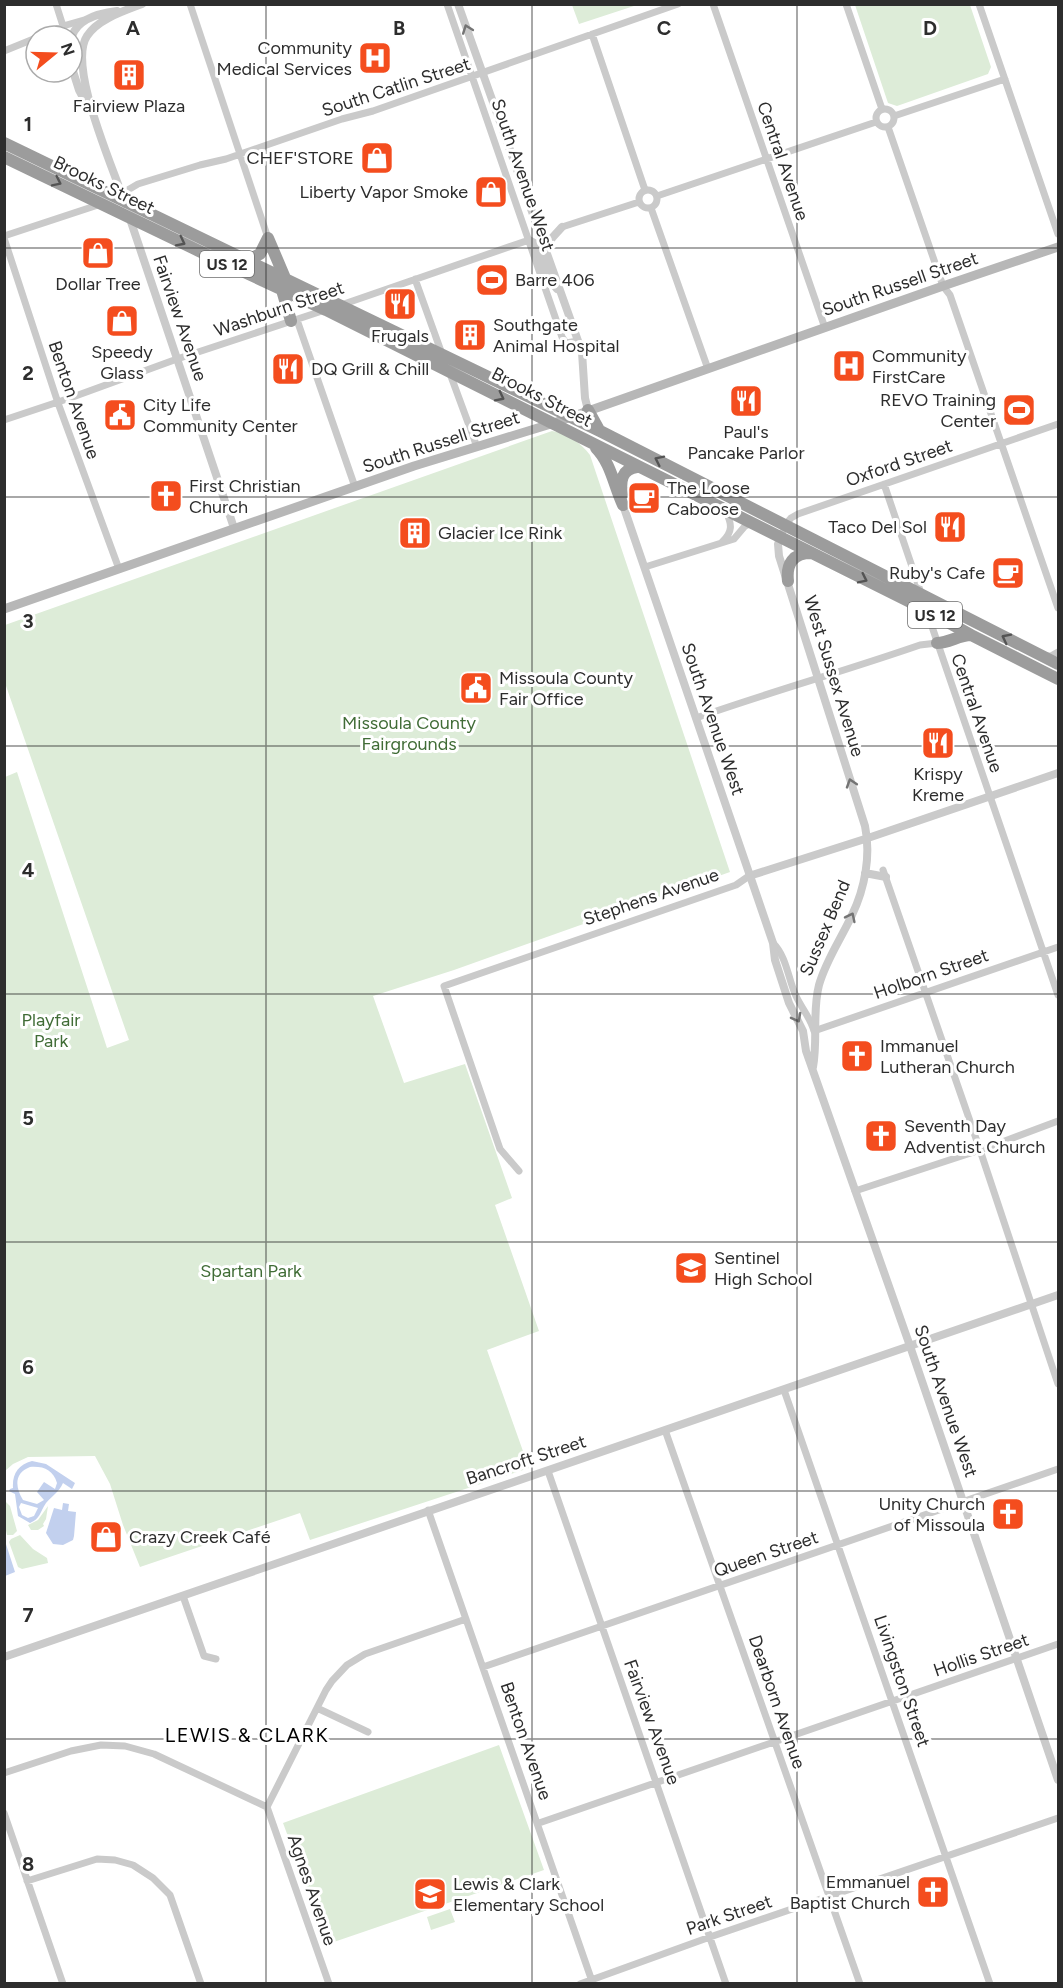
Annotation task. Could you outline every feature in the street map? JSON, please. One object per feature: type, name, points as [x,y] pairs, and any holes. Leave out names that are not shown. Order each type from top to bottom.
[{"type":"highway","name":"Brooks Street","points":[[4,143],[123,197],[248,260],[326,310],[554,423],[632,468],[753,523],[971,635],[1052,673],[1059,679]]},
{"type":"highway","name":"Brooks Street","points":[[4,157],[101,204],[283,284],[342,304],[786,524],[1059,664]]},
{"type":"highway","name":"US 12","points":[[248,260],[260,254],[268,238]]},
{"type":"highway","points":[[268,238],[294,320]]},
{"type":"highway","points":[[588,410],[600,431]]},
{"type":"highway","points":[[591,443],[605,459],[623,505]]},
{"type":"highway","points":[[623,505],[621,481],[624,474],[632,468]]},
{"type":"highway","points":[[788,581],[787,571],[791,560],[797,555],[811,553]]},
{"type":"highway","points":[[937,643],[971,635]]},
{"type":"main road","name":"South Russell Street","points":[[4,609],[414,466],[572,417],[943,286],[1059,248]]},
{"type":"street","points":[[56,4],[62,24]]},
{"type":"street","points":[[94,118],[82,71],[82,49],[87,35],[93,29],[126,10],[142,4]]},
{"type":"street","points":[[190,4],[268,238]]},
{"type":"street","name":"South Avenue West","points":[[447,4],[562,337],[566,343],[578,341]]},
{"type":"street","name":"South Avenue West","points":[[458,4],[578,341],[584,360],[585,398],[588,410]]},
{"type":"street","name":"South Catlin Street","points":[[123,197],[138,184],[241,154],[472,78],[678,4]]},
{"type":"street","name":"Central Avenue","points":[[713,4],[825,328]]},
{"type":"street","points":[[846,4],[882,109]]},
{"type":"street","points":[[979,4],[1059,234]]},
{"type":"street","points":[[70,24],[126,10]]},
{"type":"street","points":[[79,24],[90,18]]},
{"type":"street","points":[[592,34],[645,190]]},
{"type":"street","points":[[4,51],[24,43]]},
{"type":"street","points":[[894,116],[1005,79]]},
{"type":"street","points":[[77,84],[94,118]]},
{"type":"street","points":[[882,109],[890,110],[894,116],[894,122],[888,127],[880,126],[876,122],[876,115],[882,109]]},
{"type":"street","name":"Fairview Avenue","points":[[94,118],[123,197],[234,528]]},
{"type":"street","points":[[657,196],[876,122]]},
{"type":"street","points":[[888,127],[943,286],[950,295],[1059,608]]},
{"type":"street","points":[[645,190],[653,190],[657,196],[657,202],[651,208],[644,207],[639,202],[639,196],[645,190]]},
{"type":"street","points":[[537,222],[546,228],[562,227],[639,202]]},
{"type":"street","points":[[4,237],[101,204]]},
{"type":"street","points":[[651,208],[708,369]]},
{"type":"street","points":[[547,251],[552,238],[562,227]]},
{"type":"street","name":"Benton Avenue","points":[[4,237],[58,403],[119,569]]},
{"type":"street","points":[[529,240],[536,244],[549,279],[561,294]]},
{"type":"street","name":"Washburn Street","points":[[4,420],[529,240]]},
{"type":"street","points":[[415,279],[442,354]]},
{"type":"street","points":[[294,320],[355,487]]},
{"type":"street","points":[[448,370],[477,447]]},
{"type":"street","name":"Oxford Street","points":[[786,524],[798,514],[1059,424]]},
{"type":"street","name":"Central Avenue","points":[[884,484],[1059,995]]},
{"type":"street","name":"South Avenue West","points":[[623,505],[773,943],[774,960],[789,1004],[803,1031],[806,1051],[1059,1780]]},
{"type":"street","points":[[722,542],[728,536],[731,526],[723,509]]},
{"type":"street","points":[[645,567],[734,539],[745,526],[753,523]]},
{"type":"street","name":"West Sussex Avenue","points":[[786,524],[778,551],[868,838]]},
{"type":"street","points":[[696,718],[920,645],[937,643]]},
{"type":"street","points":[[1036,653],[1048,656],[1059,652]]},
{"type":"street","name":"Stephens Avenue","points":[[519,1171],[500,1149],[444,986],[736,885],[749,876],[1059,773]]},
{"type":"street","name":"Sussex Bend","points":[[814,1031],[816,998],[824,968],[852,916],[859,897],[865,873],[868,838]]},
{"type":"street","points":[[865,873],[885,874],[1059,1384]]},
{"type":"street","name":"South Avenue West","points":[[773,943],[782,955],[796,995],[814,1031],[813,1067]]},
{"type":"street","name":"Holborn Street","points":[[814,1031],[1059,947]]},
{"type":"street","points":[[855,1191],[1059,1121]]},
{"type":"street","name":"Bancroft Street","points":[[4,1656],[1059,1295]]},
{"type":"street","name":"Livingston Street","points":[[784,1390],[990,1983]]},
{"type":"street","name":"Dearborn Avenue","points":[[665,1430],[860,1983]]},
{"type":"street","name":"Queen Street","points":[[483,1667],[1059,1469]]},
{"type":"street","name":"Fairview Avenue","points":[[548,1471],[726,1983]]},
{"type":"street","name":"Benton Avenue","points":[[428,1510],[593,1982]]},
{"type":"street","points":[[183,1596],[204,1656],[216,1659]]},
{"type":"street","points":[[4,1773],[71,1751],[101,1745],[125,1746],[154,1754],[267,1807],[332,1681],[347,1665],[365,1654],[466,1619]]},
{"type":"street","name":"Hollis Street","points":[[539,1824],[1059,1644]]},
{"type":"street","points":[[317,1708],[368,1732]]},
{"type":"street","name":"Agnes Avenue","points":[[267,1807],[328,1983]]},
{"type":"street","points":[[4,1813],[8,1834],[63,1983]]},
{"type":"street","name":"Park Street","points":[[580,1983],[593,1982],[710,1937],[1059,1818]]},
{"type":"street","points":[[27,1881],[97,1859],[115,1860],[133,1865],[153,1878],[170,1894],[201,1983]]},
{"type":"green space","points":[[572,4],[637,5],[579,24]]},
{"type":"green space","points":[[855,5],[970,5],[991,67],[988,74],[897,106],[888,103]]},
{"type":"green space","points":[[552,431],[573,439],[590,455],[730,872],[454,970],[373,996],[404,1083],[465,1064],[512,1198],[495,1205],[539,1331],[487,1350],[529,1468],[310,1540],[300,1513],[140,1567],[110,1484],[95,1456],[28,1457],[13,1464],[5,1471],[5,777],[17,772],[107,1048],[129,1040],[5,683],[5,625]]},
{"type":"green space","points":[[5,1501],[10,1506],[17,1531],[13,1535],[7,1535]]},
{"type":"green space","points":[[48,1506],[44,1526],[38,1530],[31,1530],[28,1525],[38,1520]]},
{"type":"green space","points":[[20,1535],[33,1549],[47,1558],[48,1563],[22,1569],[18,1567],[9,1542]]},
{"type":"green space","points":[[499,1745],[544,1870],[328,1944],[283,1823]]},
{"type":"green space","points":[[450,1909],[455,1922],[431,1930],[427,1917]]},
{"type":"water","points":[[32,1461],[46,1464],[75,1483],[72,1489],[63,1483],[46,1503],[38,1517],[30,1523],[18,1516],[15,1494],[9,1491],[13,1488],[17,1471]],"holes":[[[30,1467],[47,1470],[57,1483],[55,1489],[44,1482],[37,1492],[44,1500],[37,1504],[23,1500],[17,1485],[21,1473]],[[21,1503],[38,1508],[34,1516],[28,1518],[22,1515],[19,1507]]]},
{"type":"water","points":[[63,1503],[69,1504],[68,1511],[76,1512],[74,1536],[73,1540],[63,1545],[53,1544],[46,1533],[54,1508],[62,1510]]},
{"type":"water","points":[[5,1541],[15,1572],[4,1576]]},
{"type":"place","name":"Community Medical Services","points":[[375,58]]},
{"type":"place","name":"Fairview Plaza","points":[[129,75]]},
{"type":"place","name":"CHEF'STORE","points":[[377,158]]},
{"type":"place","name":"Liberty Vapor Smoke","points":[[491,192]]},
{"type":"place","name":"Dollar Tree","points":[[98,253]]},
{"type":"place","name":"Barre 406","points":[[492,280]]},
{"type":"place","name":"Frugals","points":[[400,304]]},
{"type":"place","name":"Speedy Glass","points":[[122,321]]},
{"type":"place","name":"Southgate Animal Hospital","points":[[470,335]]},
{"type":"place","name":"Community FirstCare","points":[[849,366]]},
{"type":"place","name":"DQ Grill & Chill","points":[[288,369]]},
{"type":"place","name":"Paul's Pancake Parlor","points":[[746,401]]},
{"type":"place","name":"REVO Training Center","points":[[1019,410]]},
{"type":"place","name":"City Life Community Center","points":[[120,415]]},
{"type":"place","name":"First Christian Church","points":[[166,496]]},
{"type":"place","name":"The Loose Caboose","points":[[644,498]]},
{"type":"place","name":"Taco Del Sol","points":[[950,527]]},
{"type":"place","name":"Glacier Ice Rink","points":[[415,533]]},
{"type":"place","name":"Ruby's Cafe","points":[[1008,573]]},
{"type":"place","name":"Missoula County Fair Office","points":[[476,688]]},
{"type":"place","name":"Krispy Kreme","points":[[938,743]]},
{"type":"place","name":"Immanuel Lutheran Church","points":[[857,1056]]},
{"type":"place","name":"Seventh Day Adventist Church","points":[[881,1136]]},
{"type":"place","name":"Sentinel High School","points":[[691,1268]]},
{"type":"place","name":"Unity Church of Missoula","points":[[1008,1514]]},
{"type":"place","name":"Crazy Creek Café","points":[[106,1537]]},
{"type":"place","name":"Emmanuel Baptist Church","points":[[933,1892]]},
{"type":"place","name":"Lewis & Clark Elementary School","points":[[430,1894]]},
{"type":"district","name":"LEWIS & CLARK","points":[[247,1735]]},
{"type":"park label","name":"Missoula County Fairgrounds","points":[[409,733]]},
{"type":"park label","name":"Playfair Park","points":[[51,1030]]},
{"type":"park label","name":"Spartan Park","points":[[251,1271]]}]
